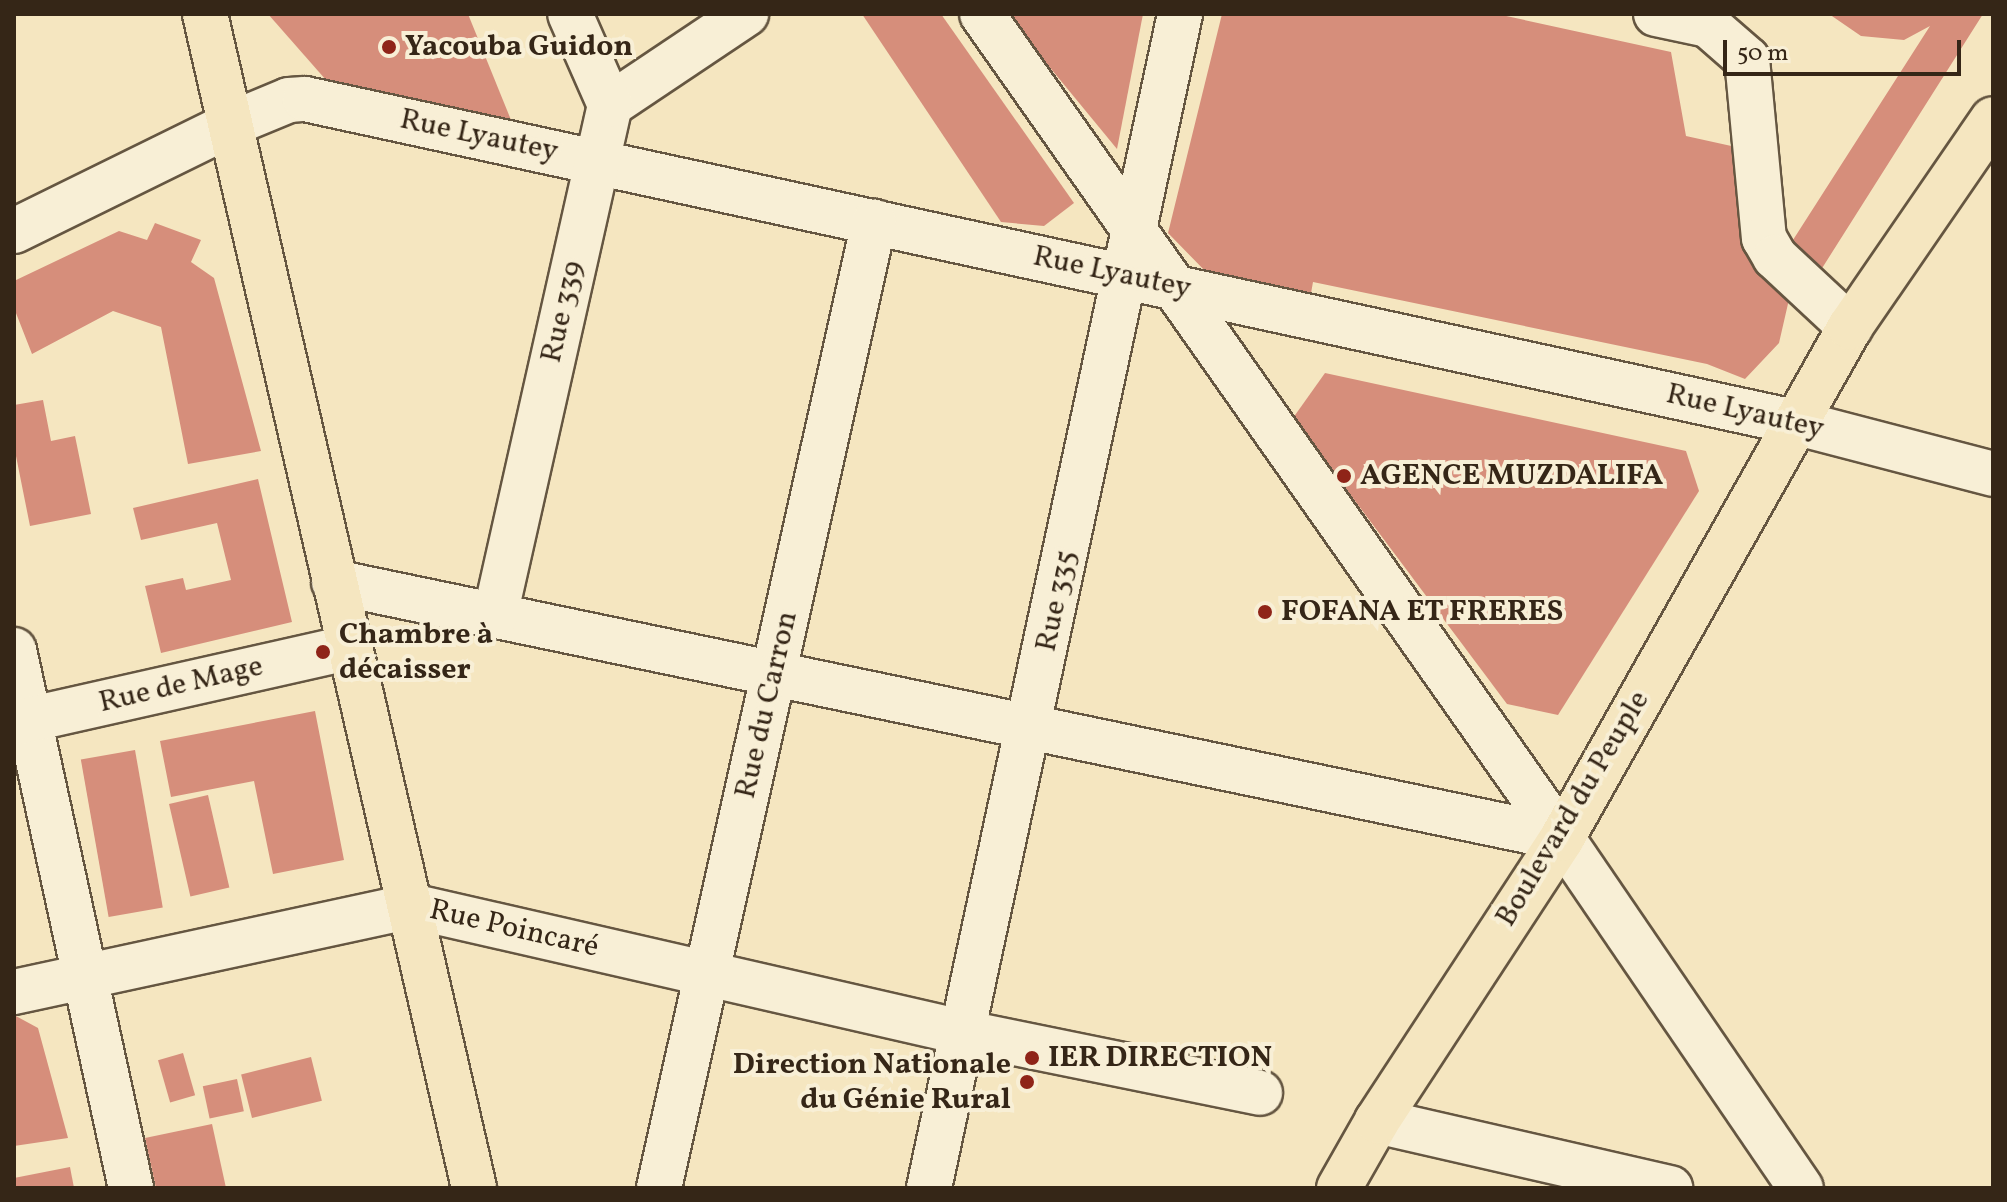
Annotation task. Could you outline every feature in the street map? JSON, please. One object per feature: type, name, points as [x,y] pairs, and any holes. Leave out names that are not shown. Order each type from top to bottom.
[{"type":"main road","points":[[205,14],[347,648],[411,906],[474,1188]]},
{"type":"main road","name":"Boulevard du Peuple","points":[[1339,1188],[1377,1121],[1562,838],[1850,327],[1993,119]]},
{"type":"street","points":[[570,14],[610,105],[746,14]]},
{"type":"street","points":[[982,14],[1562,838],[1801,1188]]},
{"type":"street","name":"Rue 335","points":[[929,1188],[966,1033],[1180,14]]},
{"type":"street","points":[[1656,14],[1708,25],[1747,59],[1764,238],[1775,257],[1850,327]]},
{"type":"street","name":"Rue Lyautey","points":[[14,231],[231,124],[305,99],[1794,422],[1993,474]]},
{"type":"street","name":"Rue 339","points":[[495,616],[610,105]]},
{"type":"street","name":"Rue du Carron","points":[[659,1188],[874,222]]},
{"type":"street","points":[[334,582],[1562,838]]},
{"type":"street","name":"Rue de Mage","points":[[22,721],[347,648]]},
{"type":"street","points":[[14,650],[22,721],[88,976],[131,1188]]},
{"type":"street","name":"Rue Poincaré","points":[[14,992],[411,906],[966,1033],[1260,1093]]},
{"type":"street","points":[[1377,1121],[1617,1183],[1670,1188]]},
{"type":"building","name":"Yacouba Guidon","points":[[268,14],[468,14],[511,120],[326,80]]},
{"type":"building","points":[[862,14],[941,14],[1074,203],[1044,226],[1001,222]]},
{"type":"building","points":[[1006,14],[1143,14],[1117,149]]},
{"type":"building","points":[[1222,14],[1497,14],[1671,52],[1686,136],[1754,151],[1790,295],[1779,343],[1745,379],[1707,364],[1313,282],[1310,299],[1209,275],[1168,233]]},
{"type":"building","points":[[1829,14],[1983,14],[1819,273],[1784,254],[1930,26],[1904,40],[1861,36]]},
{"type":"building","points":[[155,223],[201,240],[191,262],[214,278],[261,451],[188,464],[161,327],[113,311],[32,354],[14,308],[14,281],[119,231],[147,240]]},
{"type":"building","points":[[1325,373],[1686,451],[1699,491],[1558,715],[1507,704],[1293,418]]},
{"type":"building","points":[[43,400],[51,441],[75,436],[91,514],[30,526],[14,446],[14,405]]},
{"type":"building","points":[[258,479],[292,622],[161,653],[145,586],[183,578],[186,590],[231,580],[217,523],[141,540],[133,508]]},
{"type":"building","points":[[315,711],[344,860],[273,874],[254,781],[171,797],[160,741]]},
{"type":"building","points":[[135,750],[163,908],[109,917],[81,760]]},
{"type":"building","points":[[208,795],[229,888],[190,897],[169,804]]},
{"type":"building","points":[[14,1015],[38,1028],[68,1138],[14,1146]]},
{"type":"building","points":[[183,1053],[195,1095],[170,1102],[158,1060]]},
{"type":"building","points":[[311,1057],[322,1101],[252,1118],[241,1074]]},
{"type":"building","points":[[237,1079],[244,1111],[210,1119],[203,1086]]},
{"type":"building","points":[[212,1124],[226,1188],[156,1188],[145,1138]]},
{"type":"building","points":[[70,1167],[74,1188],[14,1188],[14,1178]]},
{"type":"place","name":"Yacouba Guidon","points":[[389,47]]},
{"type":"place","name":"AGENCE MUZDALIFA","points":[[1344,476]]},
{"type":"place","name":"FOFANA ET FRERES","points":[[1265,612]]},
{"type":"place","name":"Chambre à décaisser","points":[[323,652]]},
{"type":"place","name":"IER DIRECTION","points":[[1032,1058]]},
{"type":"place","name":"Direction Nationale du Génie Rural","points":[[1027,1082]]}]
